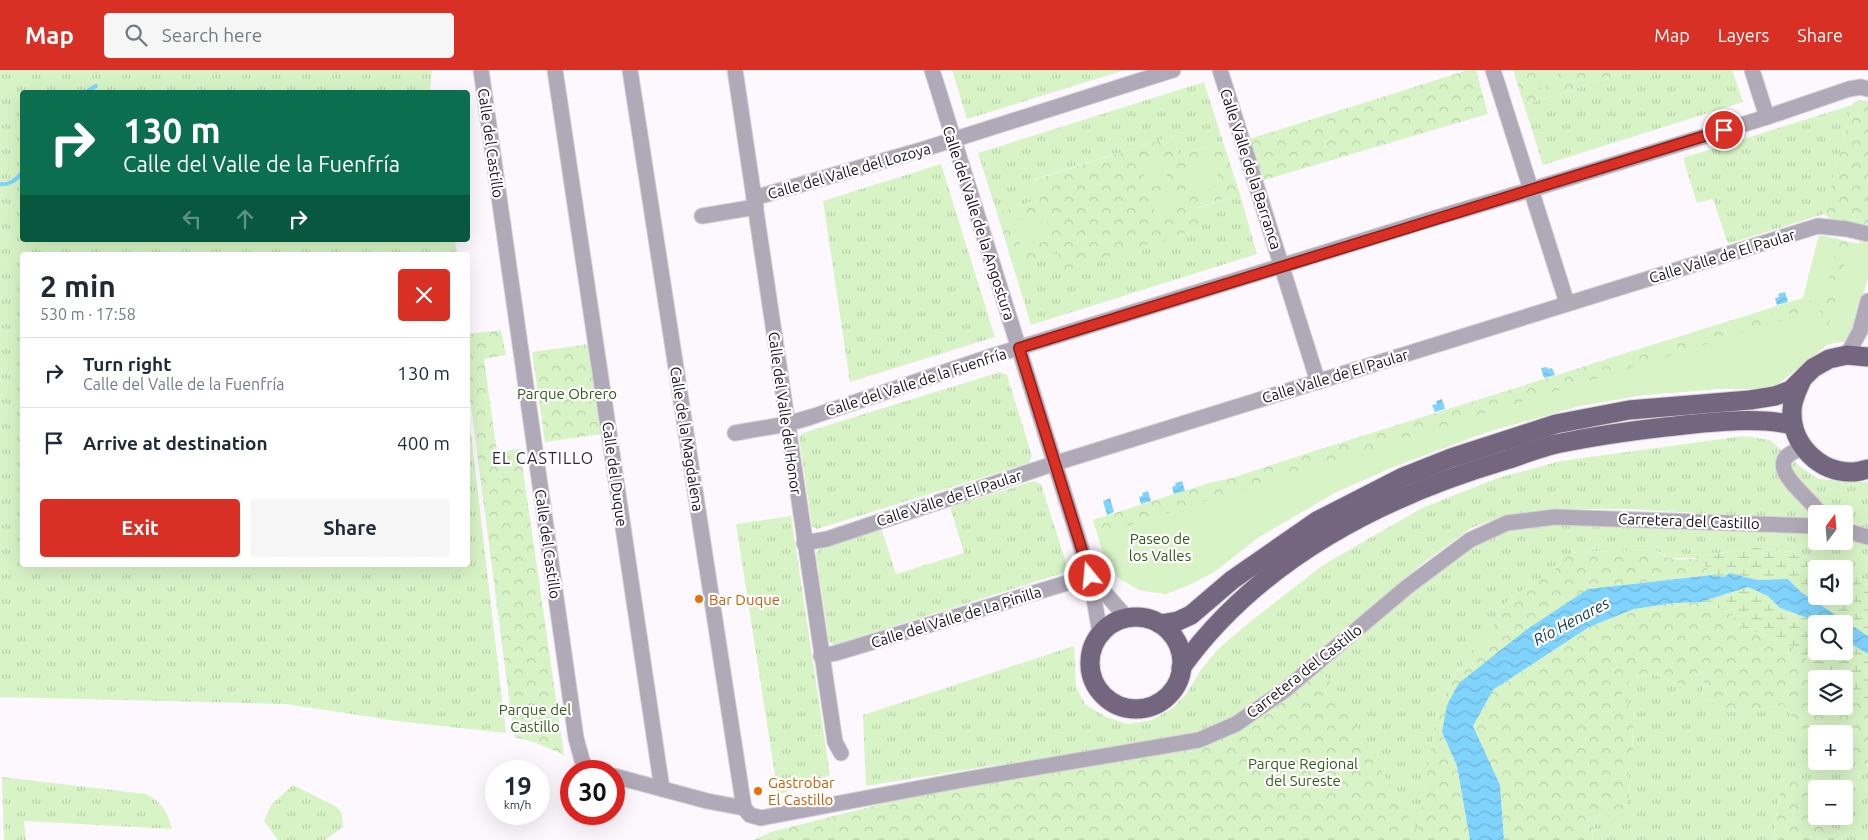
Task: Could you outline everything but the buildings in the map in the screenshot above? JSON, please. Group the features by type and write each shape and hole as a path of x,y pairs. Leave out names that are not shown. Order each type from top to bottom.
{"main road":[{"path":"1160,624 1178,621 1191,615 1238,575 1317,521 1403,477 1451,458 1556,424 1629,410 1750,400 1775,396 1791,390 1813,368 1829,359 1847,355 1868,357"},
{"path":"1801,382 1793,403 1793,425 1802,447 1816,461 1833,469 1853,472 1868,469"},
{"path":"1182,668 1181,655 1177,643 1170,632 1150,619 1138,616 1126,617 1108,626 1100,633 1093,645 1089,659 1090,673 1096,686 1105,697 1117,705 1145,708 1158,703 1170,694 1178,682 1182,668 1194,650 1232,609 1287,562 1361,517 1434,484 1558,444 1616,432 1685,425 1760,421 1793,425"}],"street":[{"name":"Calle del Castillo","path":"481,70 576,738 583,760"},
{"name":"Calle del Duque","path":"555,70 662,789"},
{"name":"Calle de la Magdalena","path":"630,70 744,808"},
{"name":"Calle del Valle del Honor","path":"735,70 835,742 842,753"},
{"name":"Calle del Valle de la Angostura","path":"932,70 1090,576 1100,633"},
{"name":"Calle del Valle del Lozoya","path":"702,216 755,203 1173,70"},
{"name":"Calle Valle de la Barranca","path":"1220,70 1318,382"},
{"path":"1494,70 1530,190 1567,303"},
{"path":"1752,70 1767,117"},
{"name":"Calle del Valle de la Fuenfría","path":"735,432 787,424 811,417 1019,348 1767,117 1849,89 1861,87 1868,89"},
{"name":"Calle Valle de El Paular","path":"804,543 827,539 1056,463 1818,226 1848,229 1868,234"},
{"path":"1847,355 1857,336 1868,301"},
{"path":"1802,447 1787,456 1783,464 1793,484 1813,505"},
{"name":"Carretera del Castillo","path":"744,808 750,815 761,818 957,781 1199,740 1236,724 1285,690 1407,587 1470,540 1507,523 1555,517 1808,526"},
{"path":"1853,533 1868,537"},
{"name":"Calle del Valle de la Angostura","path":"1090,576 1126,617"},
{"name":"Calle del Valle de La Pinilla","path":"822,656 1090,576"},
{"path":"625,779 726,806 744,808"}],"green space":[{"path":"0,70 432,70 430,90 20,90 20,242 455,242 457,252 20,252 20,567 470,567 470,426 506,733 397,721 286,704 0,697"},
{"path":"952,70 1125,70 967,119"},
{"path":"1468,70 1476,70 1488,114 1264,180 1249,139"},
{"path":"1513,70 1635,70 1524,105"},
{"path":"1534,70 1557,70 1560,81 1539,88"},
{"path":"1635,70 1732,70 1743,102 1543,165 1524,105"},
{"path":"1204,82 1223,142 1179,155 1173,136 1035,179 1040,199 997,213 978,153"},
{"path":"1860,100 1868,101 1868,228 1831,220 1824,214 1852,105"},
{"path":"1852,105 1824,214 1728,244 1713,199 1697,203 1683,158"},
{"path":"1173,136 1179,155 1223,142 1240,194 1196,208 1202,228 1063,271 1057,251 1013,266 997,213 1040,199 1034,180"},
{"path":"1213,159 1221,186 1191,195 1183,168"},
{"path":"1159,161 1164,165 1169,182 1148,188 1141,167"},
{"path":"941,164 995,337 850,382 823,201"},
{"path":"1173,192 1177,208 1176,214 1158,220 1151,199"},
{"path":"1240,194 1257,254 1031,325 1013,266 1057,251 1063,270 1202,228 1195,209"},
{"path":"1044,212 1053,239 1022,249 1013,221"},
{"name":"Paseo de los Valles","path":"1819,235 1859,244 1860,240 1868,244 1868,277 1847,341 1828,344 1801,366 1763,389 1717,389 1643,395 1579,406 1484,433 1393,467 1336,492 1259,537 1214,572 1166,594 1139,590 1117,577 1103,553 1093,520 1803,298"},
{"path":"1819,235 1839,239 1824,297 1594,370 1591,364 1803,298"},
{"name":"Paseo de los Valles","path":"1860,240 1868,244 1868,277 1857,320 1847,341 1828,344 1777,385 1763,389 1717,389 1643,395 1579,406 1484,433 1393,467 1336,492 1259,537 1214,572 1166,594 1139,590 1117,577 1103,553 1098,535 1821,308 1818,323 1819,326 1826,327 1829,325 1850,242 1859,244"},
{"name":"Parque del Castillo","path":"501,330 506,355 484,359 497,452 520,449 564,755 534,742 514,737 470,398 470,334"},
{"name":"Parque Obrero","path":"589,344 602,434 545,442 532,352"},
{"path":"1000,372 1007,375 1032,456 1029,463 817,529 812,526 799,437 803,433"},
{"path":"1744,436 1770,440 1802,468 1819,479 1868,482 1868,529 1853,523 1853,505 1808,505 1808,520 1629,509 1552,509 1506,515 1471,528 1422,564 1265,696 1235,716 1198,732 1062,757 990,766 866,786 863,715 1074,646 1076,687 1085,704 1106,717 1128,724 1152,720 1173,708 1187,693 1200,671 1218,649 1323,565 1422,508 1498,478 1561,461"},
{"path":"1034,481 1041,484 1067,566 1063,573 834,645 829,642 816,554 820,547 881,528 896,574 964,553 950,507"},
{"path":"791,516 830,775 778,795 736,524"},
{"path":"1556,524 1808,533 1808,550 1853,550 1853,539 1868,543 1868,589 1858,574 1853,572 1853,560 1814,560 1789,552 1761,547 1694,558 1670,558 1655,550 1576,552 1562,560 1554,571 1518,593 1500,608 1491,633 1459,669 1437,710 1418,835 1268,722 1234,732 1257,720 1353,638 1474,544 1513,528"},
{"path":"1761,547 1789,552 1813,560 1808,560 1808,597 1788,579 1757,580 1743,576 1724,577 1712,575 1707,567 1694,558"},
{"name":"Parque Regional del Sureste","path":"1655,550 1670,558 1692,559 1702,562 1712,575 1588,589 1442,732 1457,766 1470,840 754,840 771,832 940,789 1234,732 1257,720 1319,669 1331,682 1418,834 1437,710 1459,669 1491,633 1500,608 1518,593 1554,571 1562,560 1576,552"},
{"path":"1853,573 1858,574 1868,589 1868,636 1853,626 1853,615 1836,615 1821,605 1853,605"},
{"path":"1748,587 1768,596 1780,608 1808,618 1808,660 1853,660 1853,645 1868,654 1868,709 1853,698 1853,670 1819,670 1793,647 1762,633 1749,632 1737,624 1729,612 1701,602"},
{"path":"1701,602 1729,612 1737,624 1749,632 1762,633 1793,647 1819,670 1808,670 1808,715 1853,715 1853,698 1868,709 1868,767 1853,752 1853,725 1808,725 1808,730 1795,722 1783,704 1740,714 1702,698 1704,679 1699,671 1686,686 1649,673 1631,679 1621,695 1635,714 1632,734 1633,749 1628,760 1630,797 1617,819 1599,813 1592,831 1593,840 1504,840 1500,785 1473,726 1493,690 1589,627 1634,609 1674,603"},
{"path":"1699,671 1704,679 1702,698 1740,714 1783,704 1795,722 1808,725 1808,770 1853,770 1853,752 1868,767 1868,840 1843,840 1837,829 1816,825 1853,825 1853,780 1808,780 1808,810 1782,777 1774,830 1776,840 1593,840 1592,832 1599,813 1630,797 1628,760 1633,749 1632,734 1635,714 1621,695 1631,679 1649,673 1686,686"},
{"path":"2,777 146,794 157,801 163,808 172,829 24,821 26,840 4,840"},
{"path":"1782,777 1808,787 1808,825 1837,829 1843,840 1776,840 1774,830"},
{"path":"293,785 337,807 342,813 343,827 325,840 278,840 264,821 271,805"}],"water":[{"path":"1785,292 1788,302 1777,305 1775,298 1779,297 1778,294"},
{"path":"1547,367 1548,369 1552,368 1555,375 1544,378 1541,368"},
{"path":"1442,399 1445,409 1435,412 1432,405 1437,404 1436,401"},
{"path":"1182,481 1185,491 1174,494 1172,487 1176,485 1175,483"},
{"path":"1148,491 1151,501 1141,504 1139,497 1143,496 1142,493"},
{"path":"1110,498 1114,512 1107,515 1103,501"},
{"name":"Río Henares","path":"1730,573 1757,580 1788,579 1808,597 1808,605 1821,605 1836,615 1808,615 1808,618 1780,608 1768,596 1748,587 1701,602 1674,603 1634,609 1589,627 1493,690 1473,726 1500,785 1504,840 1470,840 1457,766 1442,732 1447,705 1459,683 1526,630 1588,589 1712,575 1724,577"},
{"path":"1853,626 1868,636 1868,654 1853,645"}],"waterway":[{"path":"89,90 96,86"},
{"path":"0,184 6,184 20,174"}],"place":[{"name":"Bar Duque","path":"699,599"},
{"name":"Gastrobar El Castillo","path":"758,791"}],"district":[{"name":"EL CASTILLO","path":"543,458"}],"route":[{"path":"1090,576 1019,348 1724,130"}]}
